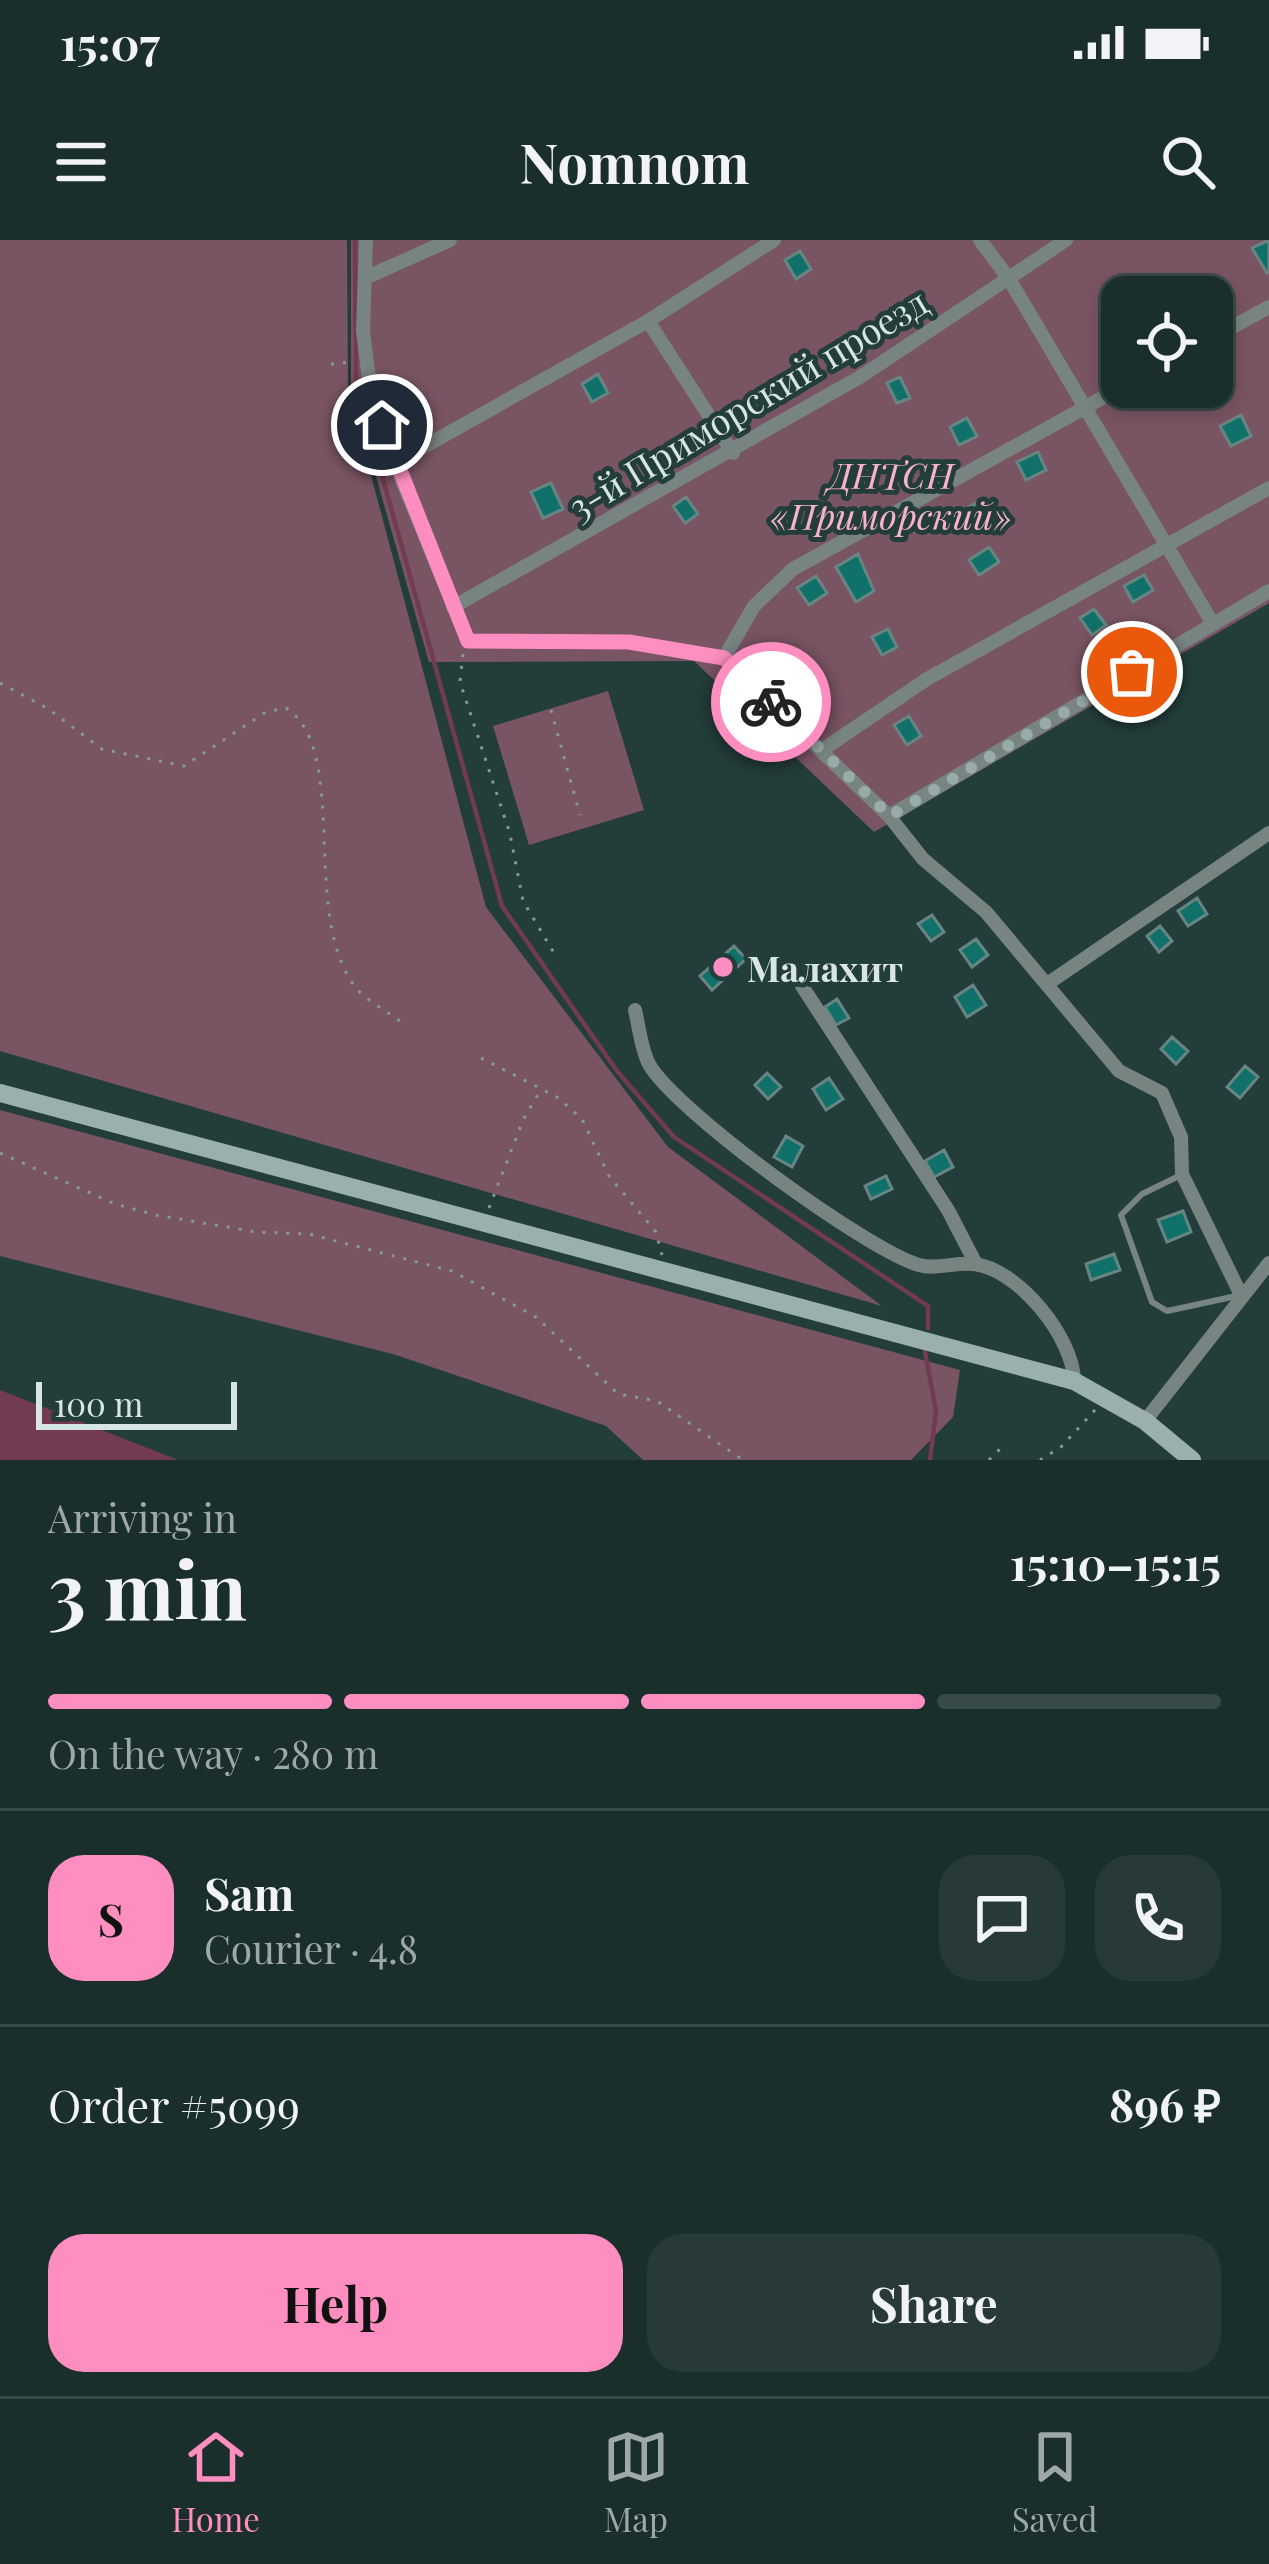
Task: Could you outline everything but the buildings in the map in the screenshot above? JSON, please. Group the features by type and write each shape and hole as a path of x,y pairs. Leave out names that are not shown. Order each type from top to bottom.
{"main road":[{"path":"0,1093 665,1268 1074,1382 1145,1421 1192,1460"}],"street":[{"path":"366,240 364,361 395,463 468,641 629,642 724,658 890,816 923,859 986,912 1050,982 1119,1071 1162,1093 1181,1137 1182,1174 1241,1295"},
{"path":"365,278 449,240"},
{"path":"395,463 648,320 774,240"},
{"path":"980,240 1009,279 1213,624"},
{"name":"3-й Приморский проезд","path":"452,607 733,453 1066,240"},
{"path":"1233,327 1269,307"},
{"path":"648,320 733,453"},
{"path":"724,658 754,606 793,569 1101,399"},
{"path":"822,750 927,679 1269,488"},
{"path":"890,816 1269,591"},
{"path":"1050,982 1269,833"},
{"path":"802,986 948,1210 976,1264 1022,1291 1048,1317 1073,1355 1074,1382"},
{"path":"635,1010 649,1064 768,1174 921,1266 976,1264"},
{"path":"1145,1421 1269,1263"}],"lane":[{"path":"1182,1174 1142,1195 1121,1215 1152,1302 1167,1311 1241,1295"}],"path":[{"path":"331,364 364,361"},
{"path":"468,641 460,682 510,834 524,901 557,958"},
{"path":"0,683 47,708 102,749 184,766 266,712 286,708 301,718 314,754 325,825 322,867 336,954 358,990 401,1022"},
{"path":"550,710 580,815"},
{"path":"481,1058 542,1089 582,1119 609,1176 656,1232 665,1268"},
{"path":"485,1221 498,1177 542,1089"},
{"path":"0,1154 115,1204 156,1215 309,1234 452,1270 536,1317 618,1394 657,1401 743,1460"},
{"path":"1040,1460 1061,1447 1096,1408 1112,1417"},
{"path":"989,1460 1003,1446"}],"green space":[{"path":"0,240 347,240 348,389 486,907 668,1147 882,1306 0,1051"},
{"name":"ДНТСН «Приморский»","path":"351,240 1269,240 1269,603 874,832 694,661 429,662 351,389"},
{"path":"608,691 644,810 529,845 493,726"},
{"path":"0,1110 960,1370 953,1417 911,1460 643,1460 606,1426 393,1354 0,1256"}],"shaded area":[{"path":"0,1390 158,1452 178,1460 0,1460"}],"waterway":[{"path":"355,240 356,382 502,906 617,1071 674,1137 928,1306 928,1328"},
{"path":"925,1352 936,1411 930,1460"}],"way so far":[{"path":"771,702 890,816 1132,672"}],"place":[{"name":"Малахит","path":"723,967"}],"route":[{"path":"382,425 468,641 629,642 724,658 771,702"}]}
